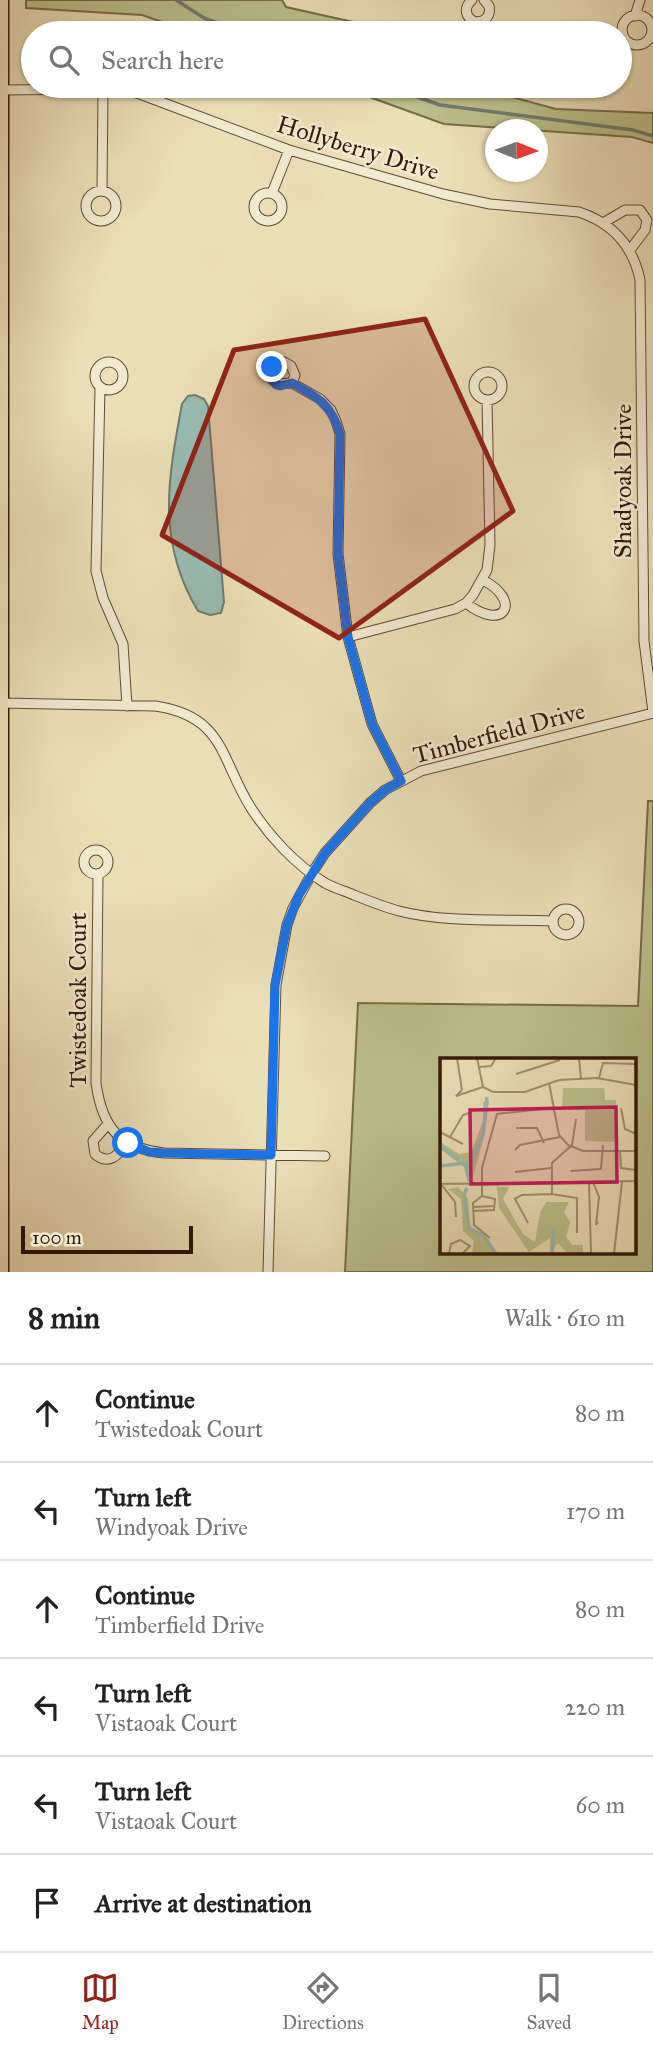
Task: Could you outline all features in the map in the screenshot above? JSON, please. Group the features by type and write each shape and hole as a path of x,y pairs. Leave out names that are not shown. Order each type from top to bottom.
{"main road":[{"path":"1,0 1,1272"}],"street":[{"path":"472,0 466,11 469,18 474,21"},
{"path":"480,21 489,14 489,6 484,0"},
{"path":"635,16 640,0"},
{"name":"Hollyberry Drive","path":"1,90 21,90"},
{"path":"102,191 103,98"},
{"name":"Hollyberry Drive","path":"153,98 289,150 443,194 490,204 579,212 603,223 620,237"},
{"path":"272,193 289,150"},
{"path":"603,223 625,210 640,210 647,220 647,226 630,250"},
{"name":"Shadyoak Drive","path":"620,237 630,250 640,280 643,641 653,712"},
{"path":"292,383 320,399 331,410 340,434 338,554 348,637 372,724 401,781"},
{"path":"100,387 96,571 103,598 123,644 127,706"},
{"path":"348,637 466,604 484,580 490,545 487,400"},
{"path":"466,604 491,617 502,612 504,597 497,587 484,580"},
{"path":"0,703 176,709 202,724 227,757 250,807 274,839 327,884 400,911 444,917 553,922"},
{"name":"Timberfield Drive","path":"268,1272 275,985 287,925 312,873 357,816 385,790 421,771 653,712"},
{"name":"Twistedoak Court","path":"97,874 96,1083 102,1114 113,1132 128,1143 149,1152 325,1156"},
{"path":"108,1124 93,1142 95,1154 109,1160 118,1155 128,1143"}],"highlighted area":[{"path":"425,319 513,511 339,638 162,535 234,350"}],"green space":[{"path":"26,0 282,0 286,7 349,21 159,21 142,15 26,8"},
{"path":"372,98 515,98 556,109 653,113 653,143 632,137 548,131 548,119 485,119 485,127 444,124"},
{"path":"648,801 653,801 653,1272 345,1272 358,1003 638,1006"}],"water":[{"path":"195,395 204,399 208,406 224,602 221,613 210,615 198,611 185,585 176,560 169,509 173,458 182,404 188,396"}],"waterway":[{"path":"176,0 212,21"},
{"path":"420,98 440,105 633,130 653,136"}],"route":[{"path":"128,1143 149,1152 271,1155 275,985 287,925 299,895 325,853 370,803 401,781 372,724 348,637 338,554 340,434 336,421 331,410 320,399 292,383 280,386 274,382 272,367"}]}
